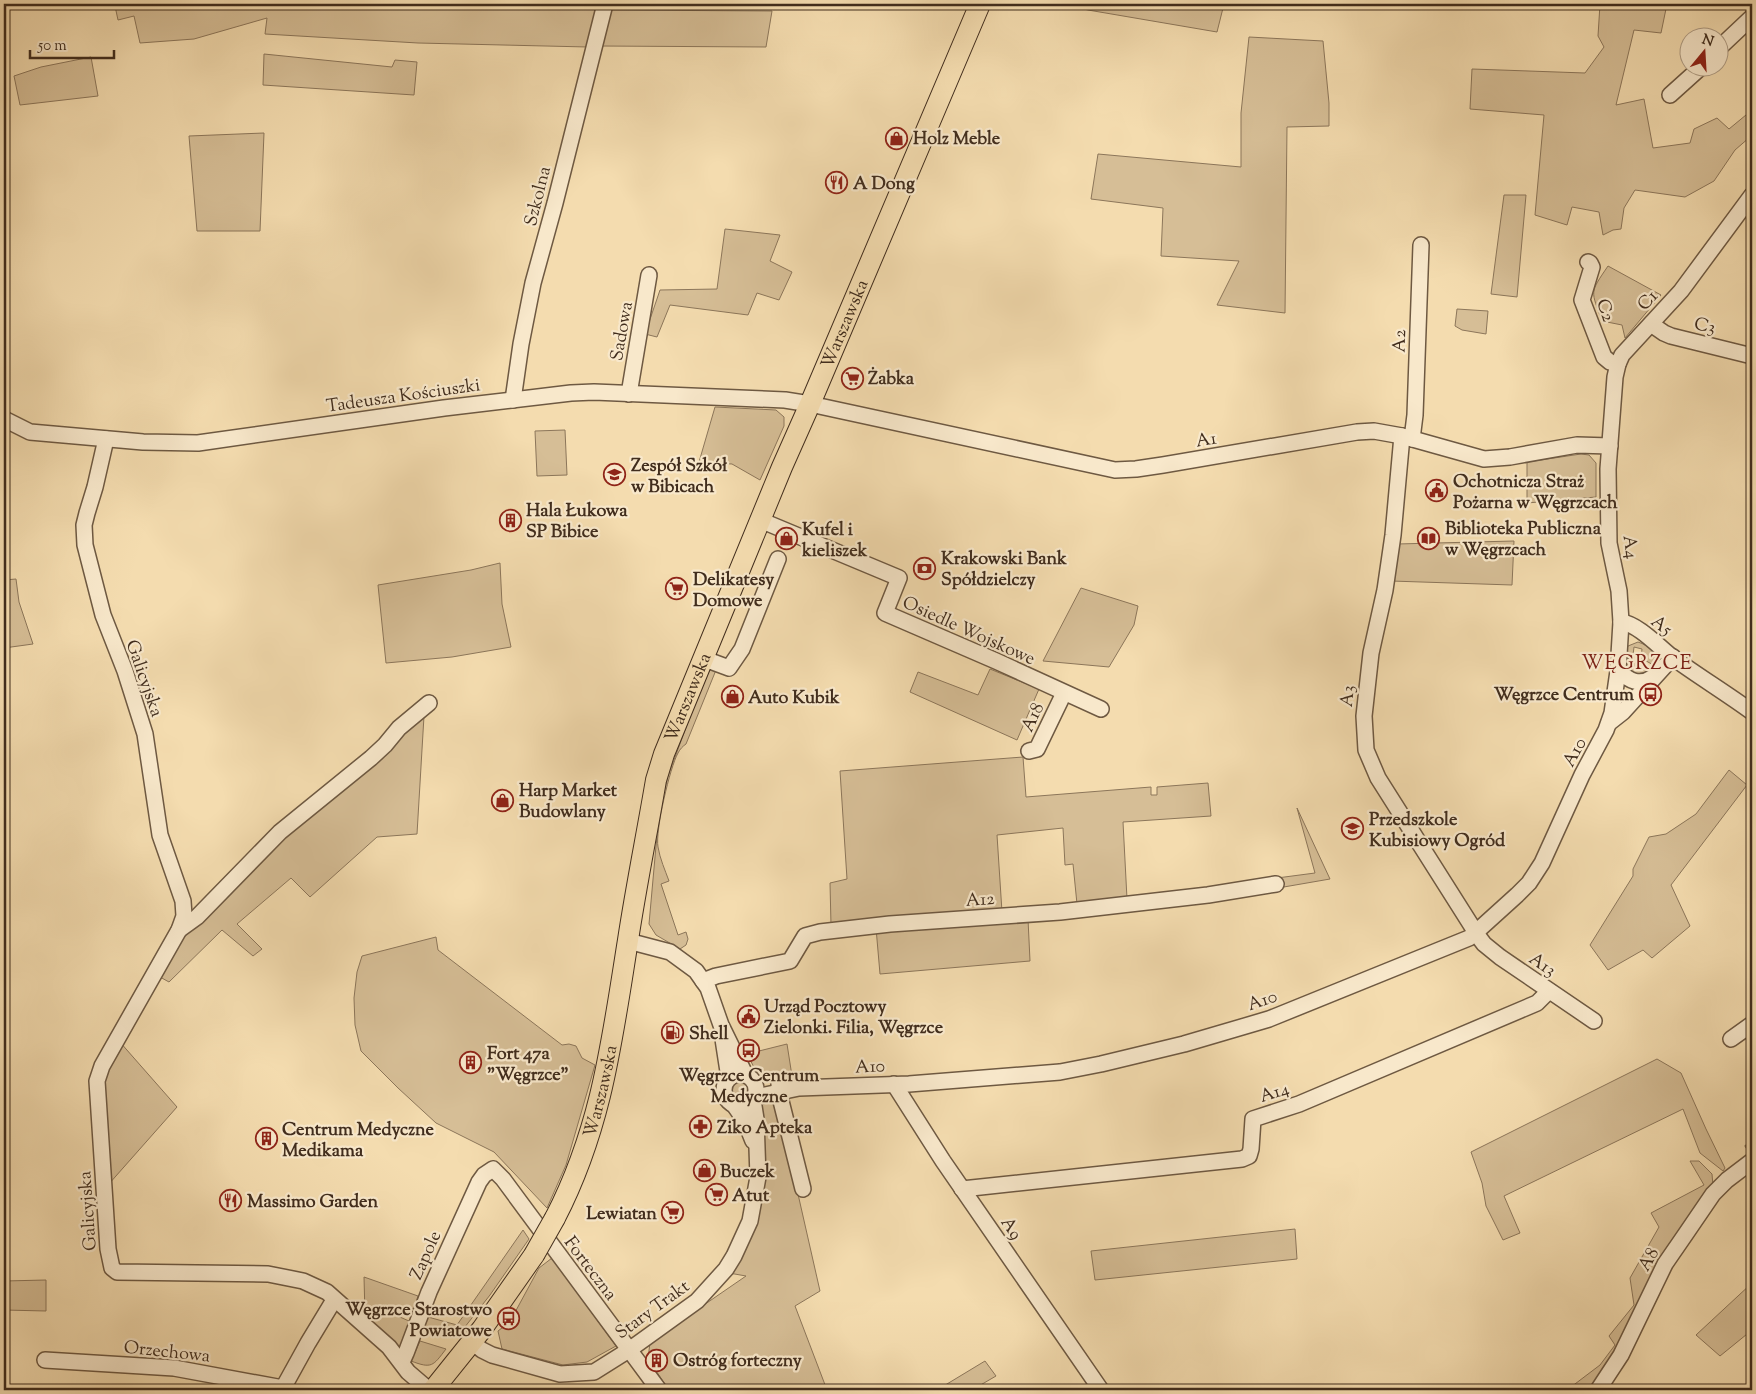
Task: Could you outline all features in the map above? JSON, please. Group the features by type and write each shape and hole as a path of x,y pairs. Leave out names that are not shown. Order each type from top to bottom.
{"main road":[{"name":"Warszawska","path":"431,1390 472,1342 534,1255 555,1218 579,1164 600,1101 617,1014 656,780 664,754 760,520 980,4"}],"street":[{"name":"Szkolna","path":"513,400 521,344 533,283 605,4"},
{"path":"1728,40 1752,17"},
{"path":"1670,95 1689,78"},
{"name":"C1","path":"1610,446 1615,377 1618,364 1625,351 1686,283 1752,195"},
{"name":"A2","path":"1407,438 1415,415 1421,245"},
{"name":"C2","path":"1588,262 1592,266 1582,300 1604,357 1610,362 1618,364"},
{"name":"Sadowa","path":"629,394 649,275"},
{"name":"C3","path":"1651,324 1672,336 1752,356"},
{"name":"Tadeusza Kościuszki","path":"4,419 30,432 176,444 208,443 304,428 588,392 785,400 810,404"},
{"name":"A1","path":"810,404 1115,470 1154,467 1357,432 1374,431 1484,459 1510,457 1577,445 1610,446"},
{"name":"Galicyjska","path":"106,438 85,519 86,545 103,615 125,671 145,734 160,835 183,901 184,916 179,930 102,1066 98,1081 108,1249 112,1268 117,1272 268,1274 303,1281 327,1292 389,1348 402,1362 408,1372 431,1390"},
{"name":"A3","path":"1407,438 1385,590 1371,653 1364,706 1366,750 1378,778 1476,933"},
{"name":"A4","path":"1610,446 1608,469 1609,543 1619,591 1621,622"},
{"name":"Osiedle Wojskowe","path":"760,520 899,578 885,613 996,661 1101,710"},
{"path":"702,658 729,668 742,649 778,558"},
{"name":"A10","path":"749,1077 779,1088 799,1088 894,1084 1060,1072 1184,1044 1269,1019 1469,938 1529,883 1542,863 1582,775 1609,723 1615,700 1621,622"},
{"name":"A5","path":"1621,622 1635,628 1752,712"},
{"name":"A10","path":"1609,723 1623,712 1673,657"},
{"path":"1618,671 1634,682 1644,682 1654,677"},
{"name":"A18","path":"1029,751 1037,749 1064,693"},
{"name":"Galicyjska","path":"179,930 197,917 280,832 371,758 385,745 403,723 429,703"},
{"name":"A12","path":"703,981 716,976 790,961 805,936 820,932 890,924 1060,912 1208,895 1276,884"},
{"name":"A13","path":"1476,933 1490,948 1594,1021"},
{"path":"628,941 670,952 690,966 703,981 711,996 721,1025 756,1088 754,1098 744,1105 734,1105 727,1098 724,1090 725,1084 729,1078 737,1074 749,1077"},
{"name":"A14","path":"962,1189 1242,1159 1249,1156 1251,1149 1253,1119 1299,1104 1537,1003 1549,991"},
{"path":"1731,1039 1752,1024"},
{"path":"721,1025 729,1078"},
{"name":"A9","path":"894,1084 962,1189 1101,1390"},
{"path":"779,1088 803,1189"},
{"name":"A10","path":"754,1098 779,1088"},
{"name":"Stary Trakt","path":"472,1342 492,1355 560,1374 594,1372 629,1350 697,1301 717,1280 734,1256 745,1233 753,1209 758,1176 754,1098"},
{"name":"Stary Trakt","path":"734,1105 756,1146"},
{"name":"A8","path":"1598,1390 1621,1355 1665,1264 1713,1194 1727,1180 1752,1161"},
{"name":"Forteczna","path":"493,1169 503,1179 658,1390"},
{"name":"Zapole","path":"402,1362 429,1292 479,1182 484,1174 493,1169"},
{"path":"282,1389 334,1300"},
{"name":"Orzechowa","path":"45,1360 174,1368 282,1389"}],"shaded area":[{"path":"122,4 600,4 588,47 418,43 265,34 267,18 194,39 140,43 134,16 118,20 115,6"},
{"path":"1064,4 1224,4 1217,32 1088,10"},
{"path":"1600,4 1667,4 1661,33 1634,30 1616,105 1644,99 1653,148 1690,143 1694,129 1717,118 1729,129 1752,110 1752,139 1750,137 1735,150 1714,181 1685,197 1635,190 1624,208 1621,229 1613,230 1603,235 1599,212 1572,207 1567,225 1535,215 1544,115 1470,109 1472,69 1585,73 1604,47 1598,36"},
{"path":"607,10 772,11 766,47 599,46"},
{"path":"1249,37 1323,41 1329,103 1329,126 1287,127 1285,313 1217,305 1239,261 1161,256 1163,208 1091,199 1098,154 1241,167 1241,113"},
{"path":"264,54 392,67 395,60 417,62 414,95 263,85"},
{"path":"91,57 98,96 20,105 14,76 41,67"},
{"path":"264,133 260,231 197,231 189,136"},
{"path":"1504,195 1526,195 1517,297 1491,294"},
{"path":"725,229 780,235 770,261 792,272 779,300 757,293 748,315 670,305 657,337 645,334 660,290 717,289"},
{"path":"1608,266 1661,295 1625,338 1622,325 1602,321 1594,297 1595,288"},
{"path":"1457,309 1488,311 1486,334 1462,330 1455,326"},
{"path":"715,407 776,410 784,417 784,426 760,480 732,464 699,462"},
{"path":"565,430 567,475 537,476 535,431"},
{"path":"1581,454 1589,455 1596,463 1596,497 1527,503 1527,462"},
{"path":"1514,541 1512,585 1391,581 1397,544"},
{"path":"500,563 502,604 511,647 452,657 386,663 378,585 471,570"},
{"path":"16,579 19,602 33,644 4,648 4,580"},
{"path":"1081,588 1138,606 1134,625 1109,667 1043,661"},
{"path":"1638,642 1652,651 1655,657 1655,666 1641,658 1642,649 1634,647 1633,655 1626,651 1628,646"},
{"path":"1624,656 1651,670 1637,677 1627,669"},
{"path":"711,668 716,670 686,744 678,753 671,771 659,828 658,847 669,881 661,884 678,935 686,932 688,939 686,945 680,949 656,935 649,924 656,846 660,811 668,776 707,671"},
{"path":"990,669 1039,689 1017,740 910,692 918,672 978,695"},
{"path":"424,716 417,834 377,837 310,897 291,878 237,924 262,949 253,956 222,930 169,982 160,977 185,932 265,854"},
{"path":"1023,757 1026,797 1151,787 1151,795 1157,795 1157,787 1208,783 1211,816 1123,822 1127,899 1077,904 1073,864 1065,865 1063,828 997,835 1002,912 831,925 830,883 847,879 840,771"},
{"path":"1729,770 1747,785 1671,885 1690,926 1652,958 1643,950 1608,970 1590,945 1633,876 1633,869 1649,837 1666,834 1696,814"},
{"path":"1297,808 1330,879 1278,888 1277,878 1315,873"},
{"path":"1028,919 1030,961 880,974 876,928"},
{"path":"436,937 438,950 562,1045 576,1046 582,1058 595,1065 566,1165 547,1208 494,1152 436,1123 361,1051 355,1025 354,998 357,972 362,956"},
{"path":"119,1041 177,1107 108,1185 101,1081"},
{"path":"787,1044 792,1076 769,1076 756,1071 747,1054"},
{"path":"1657,1059 1681,1073 1725,1168 1723,1171 1700,1153 1683,1109 1504,1196 1520,1233 1503,1240 1486,1206 1482,1183 1471,1152"},
{"path":"740,1082 746,1084 748,1090 746,1096 740,1098 734,1096 732,1090 734,1084"},
{"path":"772,1101 778,1106 820,1291 795,1306 827,1390 669,1390 648,1359 650,1342 746,1276 729,1273 743,1249 761,1104"},
{"path":"1690,1161 1699,1161 1712,1174 1713,1186 1626,1336 1591,1390 1567,1390 1600,1365 1615,1345 1609,1336 1634,1305 1630,1278 1659,1227 1651,1213 1704,1185"},
{"path":"1295,1229 1297,1259 1095,1280 1091,1251"},
{"path":"523,1230 529,1239 490,1295 457,1337 424,1326 428,1317 457,1325"},
{"path":"552,1258 616,1346 587,1362 563,1365 502,1349 498,1331 513,1316 539,1268"},
{"path":"364,1277 418,1296 414,1309 396,1306 393,1314 409,1321 400,1349 365,1315"},
{"path":"46,1280 46,1311 4,1310 4,1281"},
{"path":"1752,1283 1752,1330 1720,1356 1696,1335"},
{"path":"420,1341 446,1349 432,1364 424,1365 411,1361"},
{"path":"985,1361 996,1376 972,1390 937,1390"}],"waterway":[{"path":"1746,1146 1752,1154"}],"place":[{"name":"Holz Meble","path":"897,138"},
{"name":"A Dong","path":"837,183"},
{"name":"Żabka","path":"852,378"},
{"name":"Zespół Szkół w Bibicach","path":"615,475"},
{"name":"Ochotnicza Straż Pożarna w Węgrzcach","path":"1437,491"},
{"name":"Hala Łukowa SP Bibice","path":"510,520"},
{"name":"Biblioteka Publiczna w Węgrzcach","path":"1429,538"},
{"name":"Kufel i kieliszek","path":"786,539"},
{"name":"Krakowski Bank Spółdzielczy","path":"925,568"},
{"name":"Delikatesy Domowe","path":"677,589"},
{"name":"Węgrzce Centrum","path":"1650,694"},
{"name":"Auto Kubik","path":"732,697"},
{"name":"Harp Market Budowlany","path":"503,800"},
{"name":"Przedszkole Kubisiowy Ogród","path":"1353,829"},
{"name":"Urząd Pocztowy Zielonki. Filia, Węgrzce","path":"748,1016"},
{"name":"Shell","path":"673,1033"},
{"name":"Węgrzce Centrum Medyczne","path":"749,1050"},
{"name":"Fort 47a \"Węgrzce\"","path":"471,1063"},
{"name":"Ziko Apteka","path":"701,1127"},
{"name":"Centrum Medyczne Medikama","path":"266,1139"},
{"name":"Buczek","path":"704,1171"},
{"name":"Atut","path":"716,1195"},
{"name":"Massimo Garden","path":"231,1201"},
{"name":"Lewiatan","path":"673,1213"},
{"name":"Węgrzce Starostwo Powiatowe","path":"508,1319"},
{"name":"Ostróg forteczny","path":"657,1360"}],"district":[{"name":"WĘGRZCE","path":"1637,662"}]}
